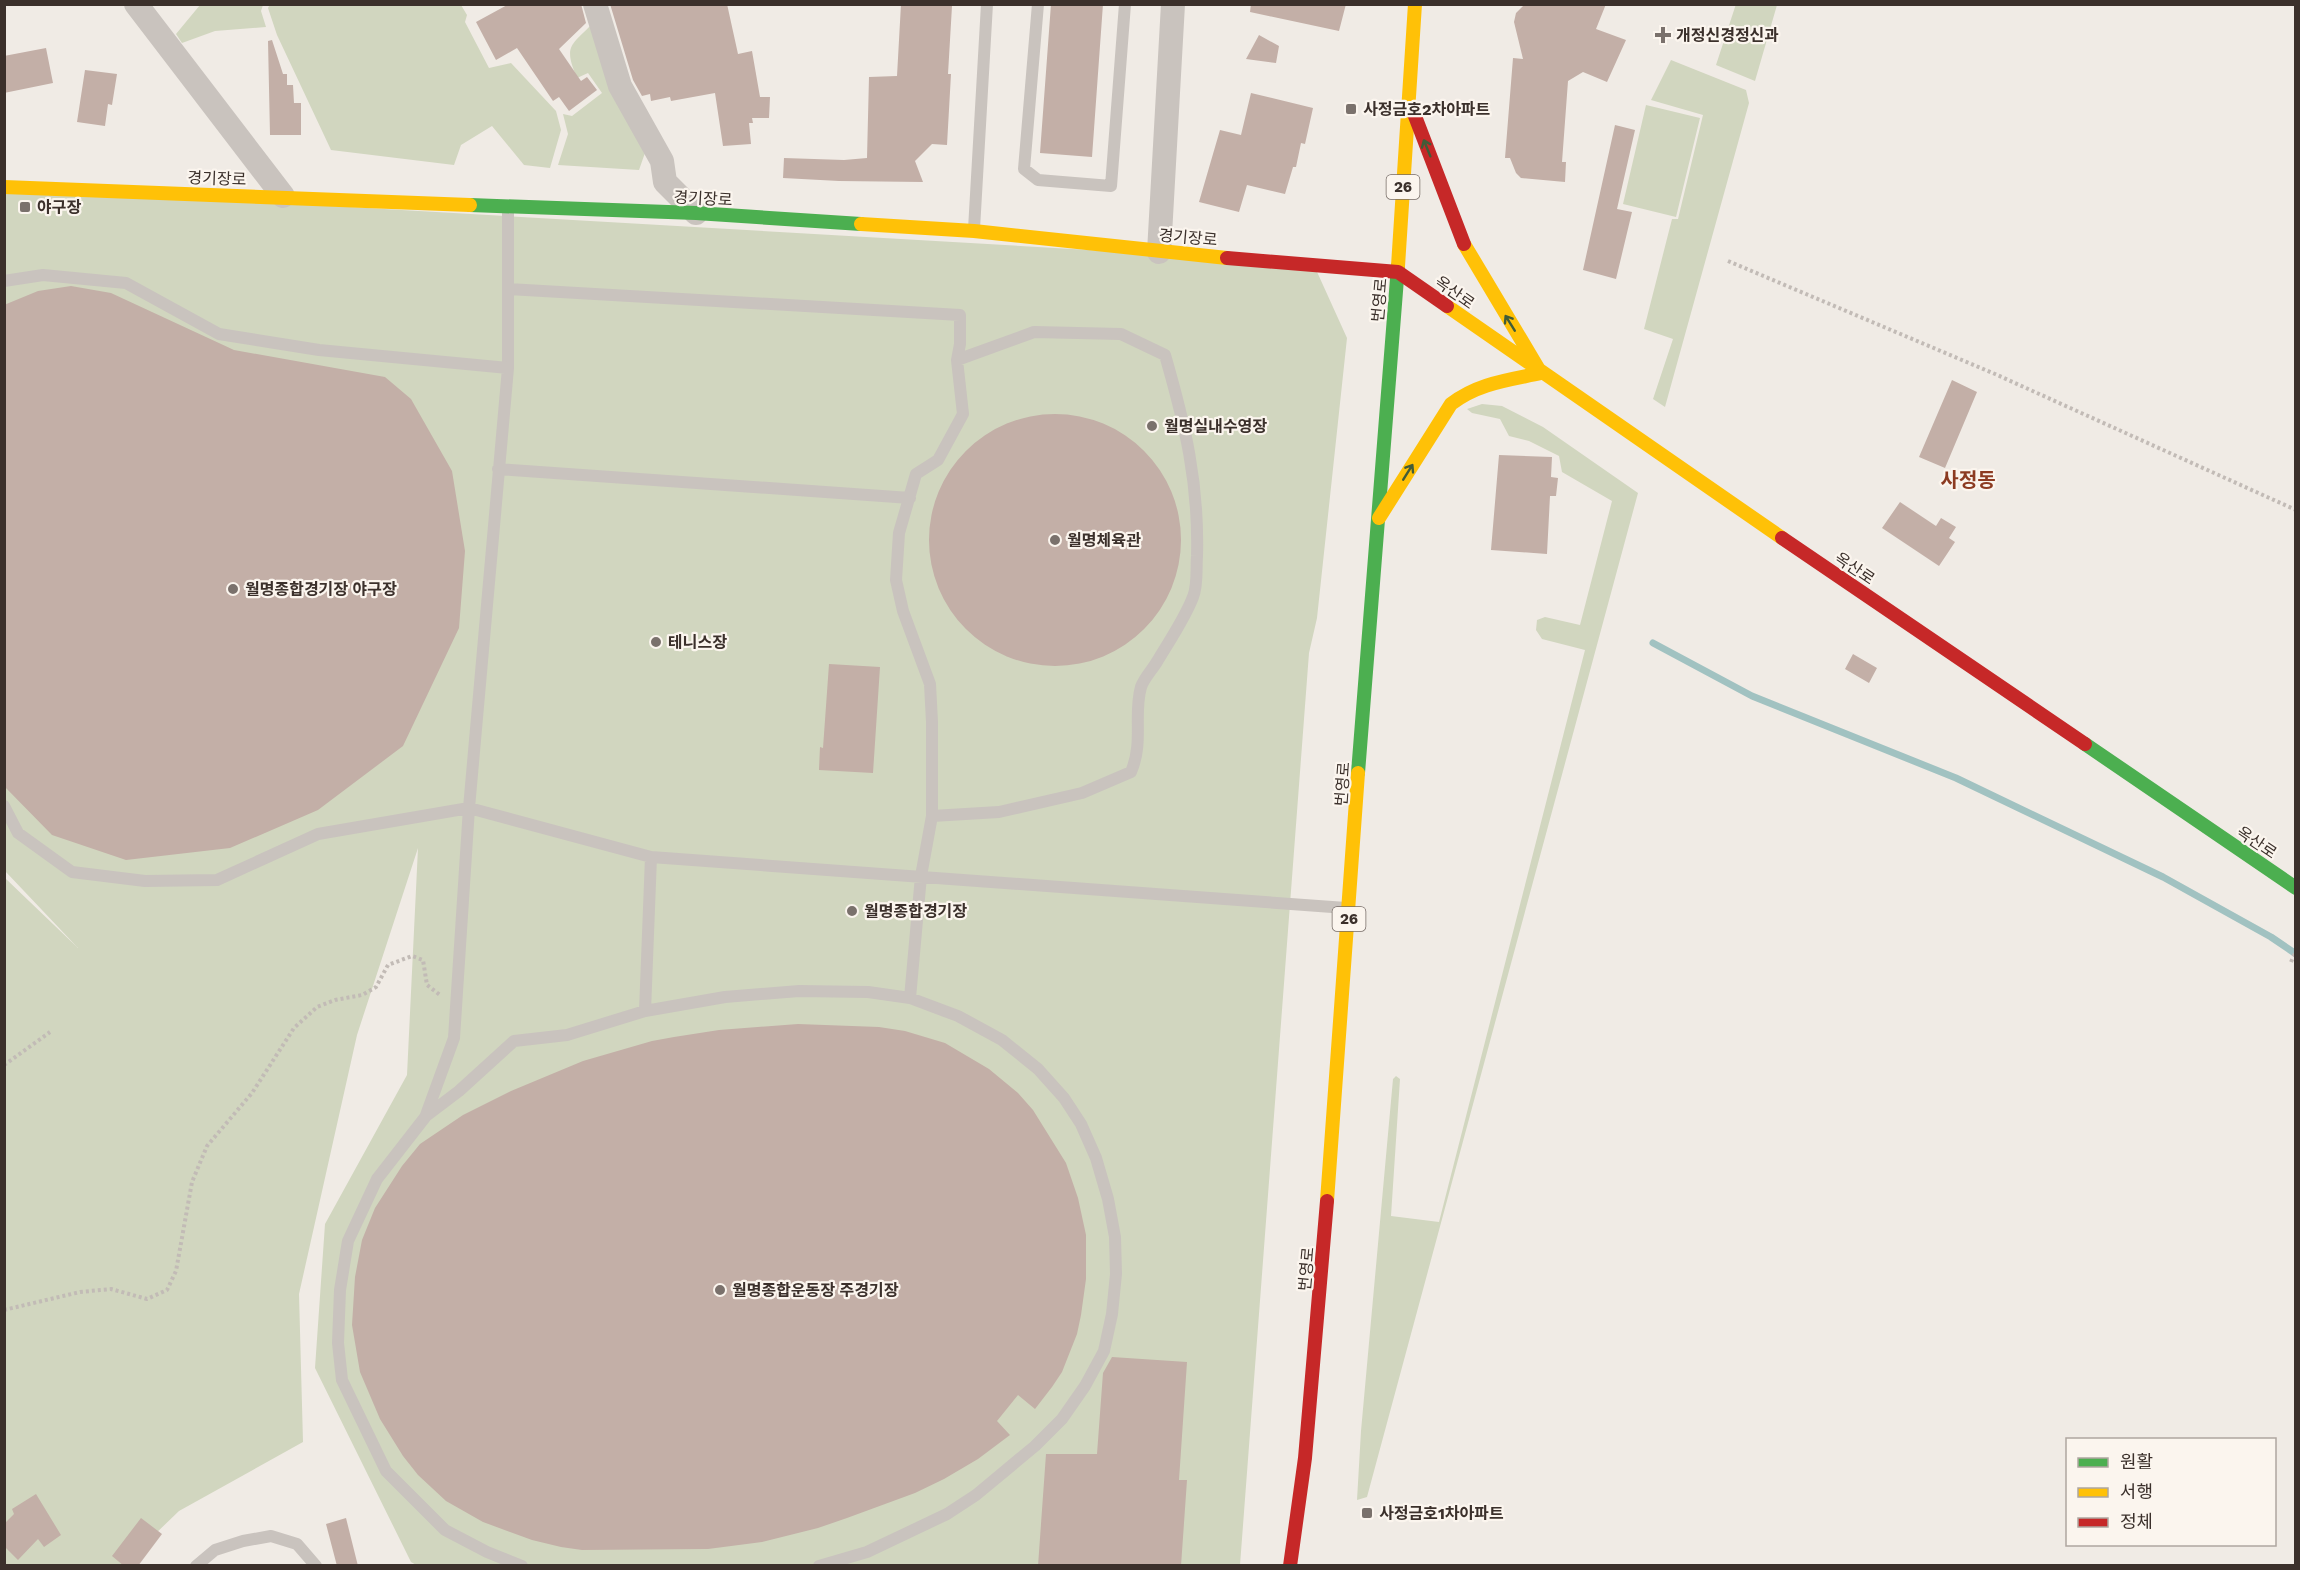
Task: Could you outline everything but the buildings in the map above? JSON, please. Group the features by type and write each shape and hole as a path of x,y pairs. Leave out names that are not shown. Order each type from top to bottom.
{"main road":[{"name":"번영로","path":"1290,1566 1305,1458 1323,1256 1377,521 1398,272 1415,4"},
{"path":"1377,521 1451,404 1463,393 1481,386 1541,373 1466,249 1409,101"},
{"name":"경기장로","path":"4,187 696,213 974,231 1159,252 1398,272"},
{"name":"옥산로","path":"1398,272 1541,373 2295,888"}],"street":[{"path":"136,4 283,196"},
{"path":"595,4 620,86 662,162 665,182 696,213"},
{"path":"1159,252 1173,4"}],"lane":[{"path":"974,231 987,4"},
{"path":"1038,4 1024,169 1038,180 1111,186 1125,4"},
{"path":"426,1116 454,1038 457,1009 469,808 508,368 508,205"},
{"path":"4,281 43,275 126,284 219,334 319,350 508,368"},
{"path":"508,289 960,315 960,344 957,360 963,414 938,460 916,474 899,533 896,580 903,611 930,684 932,722 932,816 921,876 910,998"},
{"path":"932,816 999,812 1082,793 1131,772 1136,760 1140,737 1138,712 1141,686 1158,661 1194,595 1197,562 1195,483 1185,423 1165,355 1121,334 1034,332 957,360"},
{"path":"498,469 910,498"},
{"path":"4,806 18,833 72,872 145,881 216,880 318,834 469,808 651,857 1350,909"},
{"path":"645,1011 651,857"},
{"path":"522,1566 487,1552 445,1530 386,1471 342,1380 338,1343 340,1290 348,1241 377,1179 426,1116 459,1091 514,1041 567,1035 645,1011 725,997 799,991 868,992 910,998 958,1016 1002,1040 1064,1098 1081,1124 1096,1158 1108,1199 1115,1237 1116,1274 1112,1314 1104,1351 1085,1386 1062,1419 1035,1446 976,1495 947,1514 867,1552 819,1566"},
{"path":"196,1566 215,1550 243,1541 271,1536 297,1544 316,1566"}],"path":[{"path":"1728,261 1995,374 2295,510"},
{"path":"2291,962 2295,951"},
{"path":"4,1310 80,1292 111,1289 147,1299 167,1290 176,1271 192,1182 207,1146 252,1093 294,1028 316,1006 362,995 376,987 388,965 412,956 423,960 427,985 457,1009"},
{"path":"4,1065 50,1032"}],"green space":[{"path":"270,4 461,5 467,15 465,22 489,68 511,63 556,111 561,130 550,168 524,165 492,126 461,145 454,165 331,150 277,35 268,8"},
{"path":"1736,4 1777,5 1755,81 1716,65"},
{"path":"200,5 263,5 261,11 266,27 215,31 182,43 176,34"},
{"path":"594,22 646,150 639,170 558,165 568,134 563,114 572,116 602,93 588,73 577,78 570,52 575,42"},
{"path":"1671,60 1746,90 1749,103 1665,407 1653,399 1673,339 1644,329 1672,219 1678,219 1703,115 1651,100"},
{"path":"1646,105 1700,118 1676,217 1623,204"},
{"name":"월명종합경기장","path":"5,187 1313,263 1347,338 1317,618 1309,653 1240,1565 418,1566 411,1562 315,1368 325,1224 407,1075 418,848 357,1035 299,1294 303,1442 179,1511 123,1565 5,1565 5,878 78,948 5,871"},
{"path":"1482,404 1502,406 1543,427 1638,493 1367,1497 1357,1500 1361,1431 1393,1079 1396,1076 1400,1079 1391,1216 1439,1222 1585,650 1542,639 1536,630 1537,620 1545,617 1580,625 1612,501 1562,472 1559,456 1529,441 1509,436 1500,419 1472,413 1467,409"}],"waterway":[{"path":"1653,643 1752,696 1956,778 2163,877 2271,937 2296,954"}],"traffic: fast":[{"path":"470,205 696,213 861,224"},
{"path":"1358,773 1398,266"},
{"path":"2085,744 2296,888"}],"traffic: slow":[{"path":"1398,266 1415,4"},
{"path":"4,187 470,205"},
{"path":"861,224 974,231 1227,258"},
{"path":"1379,518 1451,404 1483,387 1541,373 1464,244"},
{"path":"1447,306 1782,538"},
{"path":"1327,1201 1358,773"}],"traffic: jam":[{"path":"1413,111 1464,244"},
{"path":"1227,258 1398,272 1447,306"},
{"path":"1782,538 2085,744"},
{"path":"1290,1566 1305,1458 1327,1201"}],"place":[{"name":"개정신경정신과","path":"1663,35"},
{"name":"사정금호2차아파트","path":"1351,109"},
{"name":"야구장","path":"25,207"},
{"name":"월명실내수영장","path":"1152,426"},
{"name":"월명체육관","path":"1055,540"},
{"name":"월명종합경기장 야구장","path":"233,589"},
{"name":"테니스장","path":"656,642"},
{"name":"월명종합경기장","path":"852,911"},
{"name":"월명종합운동장 주경기장","path":"720,1290"},
{"name":"사정금호1차아파트","path":"1367,1513"}],"district":[{"name":"사정동","path":"1968,480"}]}
